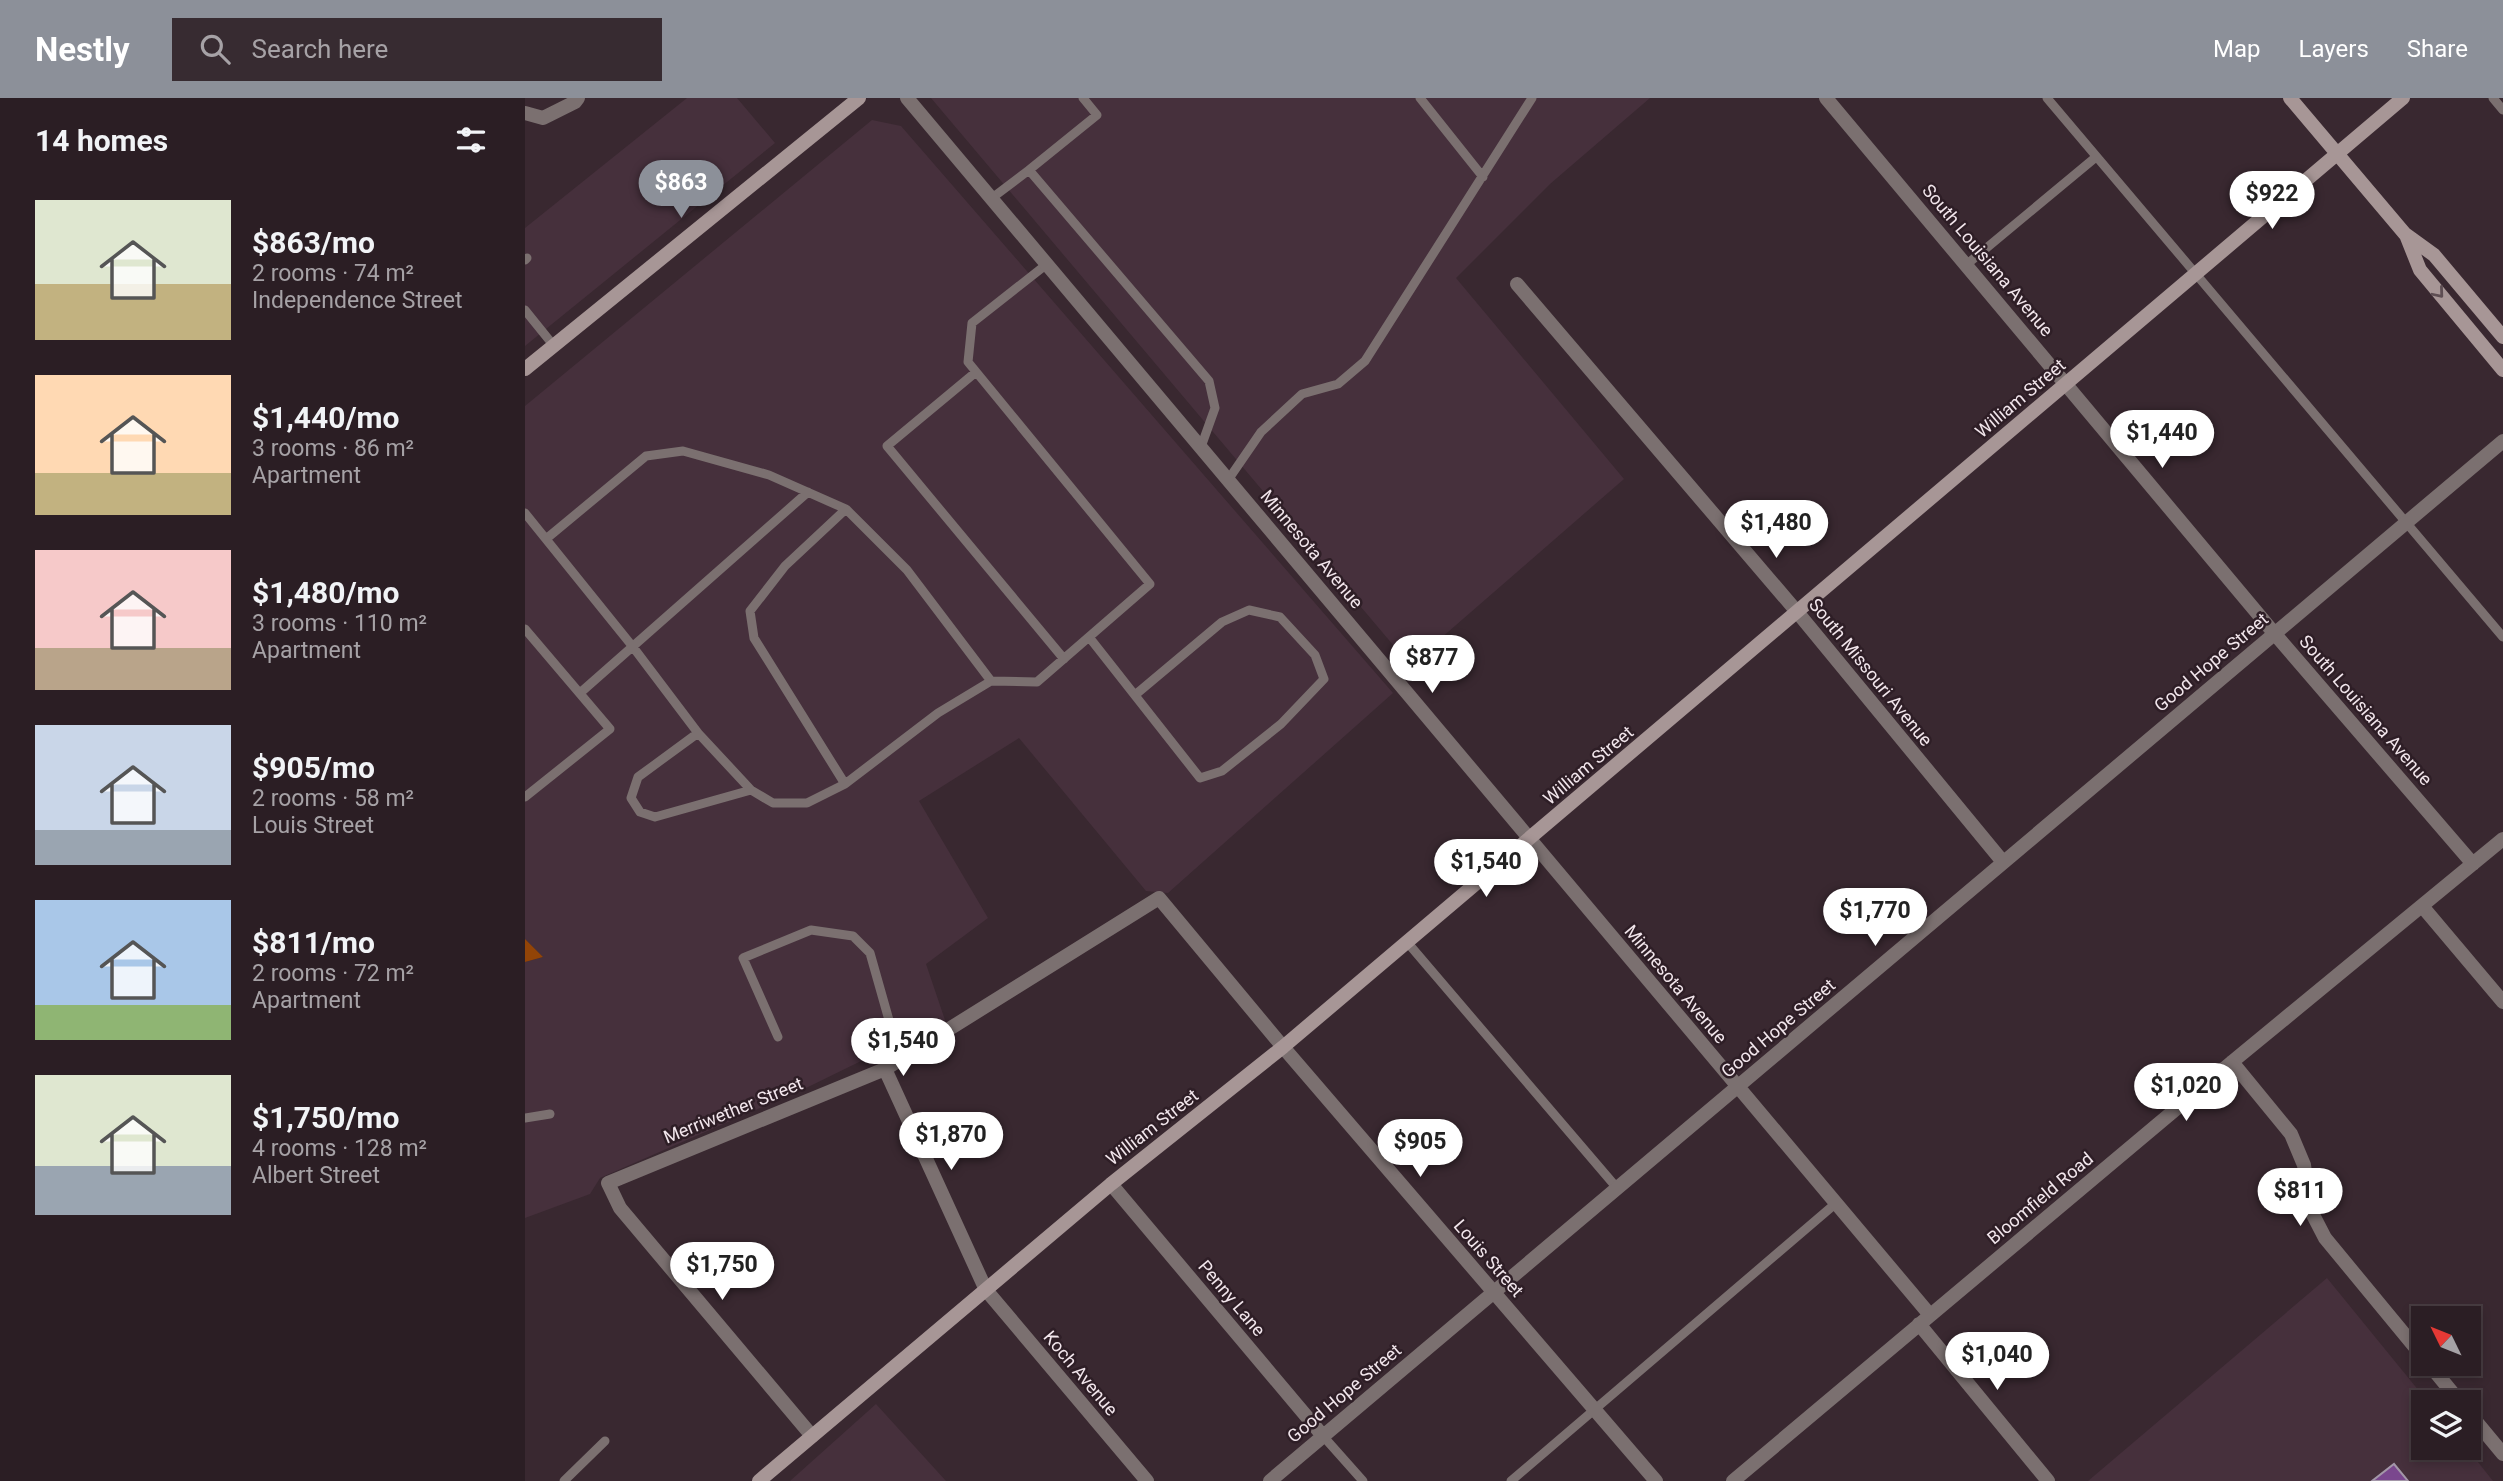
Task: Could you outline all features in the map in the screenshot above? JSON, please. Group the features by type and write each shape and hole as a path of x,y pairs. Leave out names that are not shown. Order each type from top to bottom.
{"main road":[{"path":"525,369 859,98"},
{"path":"2290,98 2405,234 2434,256 2503,337"},
{"name":"William Street","path":"759,1481 1111,1184 1283,1047 2403,98"},
{"path":"2405,234 2420,270 2503,370"}],"street":[{"path":"525,113 543,118 578,98"},
{"name":"Minnesota Avenue","path":"907,98 1835,1204 2048,1481"},
{"name":"South Louisiana Avenue","path":"1826,98 2274,634 2473,864"},
{"name":"South Missouri Avenue","path":"1517,284 1798,613 2003,862"},
{"name":"Good Hope Street","path":"1270,1481 2503,441"},
{"name":"Bloomfield Road","path":"1733,1481 2232,1062 2503,839"},
{"name":"Louis Street","path":"1159,898 1283,1047 1656,1481"},
{"name":"Merriwether Street","path":"813,1436 620,1208 608,1183 885,1069 1159,898"},
{"path":"2422,906 2503,1003"},
{"path":"2232,1062 2291,1135 2304,1164 2310,1209 2325,1238 2411,1341"},
{"name":"Koch Avenue","path":"885,1069 986,1290 1147,1481"},
{"name":"Penny Lane","path":"1111,1184 1323,1436"},
{"path":"2439,1376 2450,1390"},
{"path":"2481,1427 2503,1454"}],"lane":[{"path":"992,198 1097,115 1083,98"},
{"path":"1420,98 1483,177"},
{"path":"1228,480 1261,432 1302,394 1338,384 1365,361 1532,98"},
{"path":"2047,98 2503,637"},
{"path":"2493,98 2503,110"},
{"path":"1966,265 2096,157"},
{"path":"1029,170 1209,381 1215,408 1201,447"},
{"path":"525,513 698,733 751,790 773,803 807,803 845,784 938,713 991,681 1037,682 1150,584 968,362 972,323 1047,264"},
{"path":"525,310 554,346"},
{"path":"976,372 887,446 1064,659"},
{"path":"546,539 646,456 683,450 769,475 846,509 907,570 991,681"},
{"path":"580,694 808,492"},
{"path":"845,784 754,638 750,611 785,566 846,509"},
{"path":"1089,637 1200,778 1222,771 1252,748 1281,724 1324,679 1315,655 1280,617 1249,610 1222,622 1135,695"},
{"path":"525,629 610,729 525,797"},
{"path":"698,733 638,777 631,798 640,812 655,817 751,790"},
{"path":"778,1037 743,958 811,930 853,936 870,953 900,1059"},
{"path":"1407,942 1617,1188"},
{"path":"525,1118 550,1114"},
{"path":"1511,1481 1835,1204"},
{"path":"1323,1436 1363,1481"},
{"path":"564,1481 605,1441"}],"shaded area":[{"path":"687,98 737,98 775,143 525,346 525,228"},
{"path":"931,98 1650,98 1550,184 1456,278 1624,479 1410,665"},
{"path":"872,120 901,126 1393,693 1168,893 1146,891 1019,738 919,801 988,918 926,964 945,1020 808,1087 600,1178 590,1194 525,1218 525,962 543,957 525,939 525,406"},
{"path":"525,939 543,957 525,962"},
{"path":"2327,1278 2418,1390 2411,1390 2411,1460 2476,1460 2493,1481 2088,1481"},
{"path":"876,1404 946,1481 790,1481"}],"building":[{"path":"2394,1464 2408,1481 2372,1481"}]}
